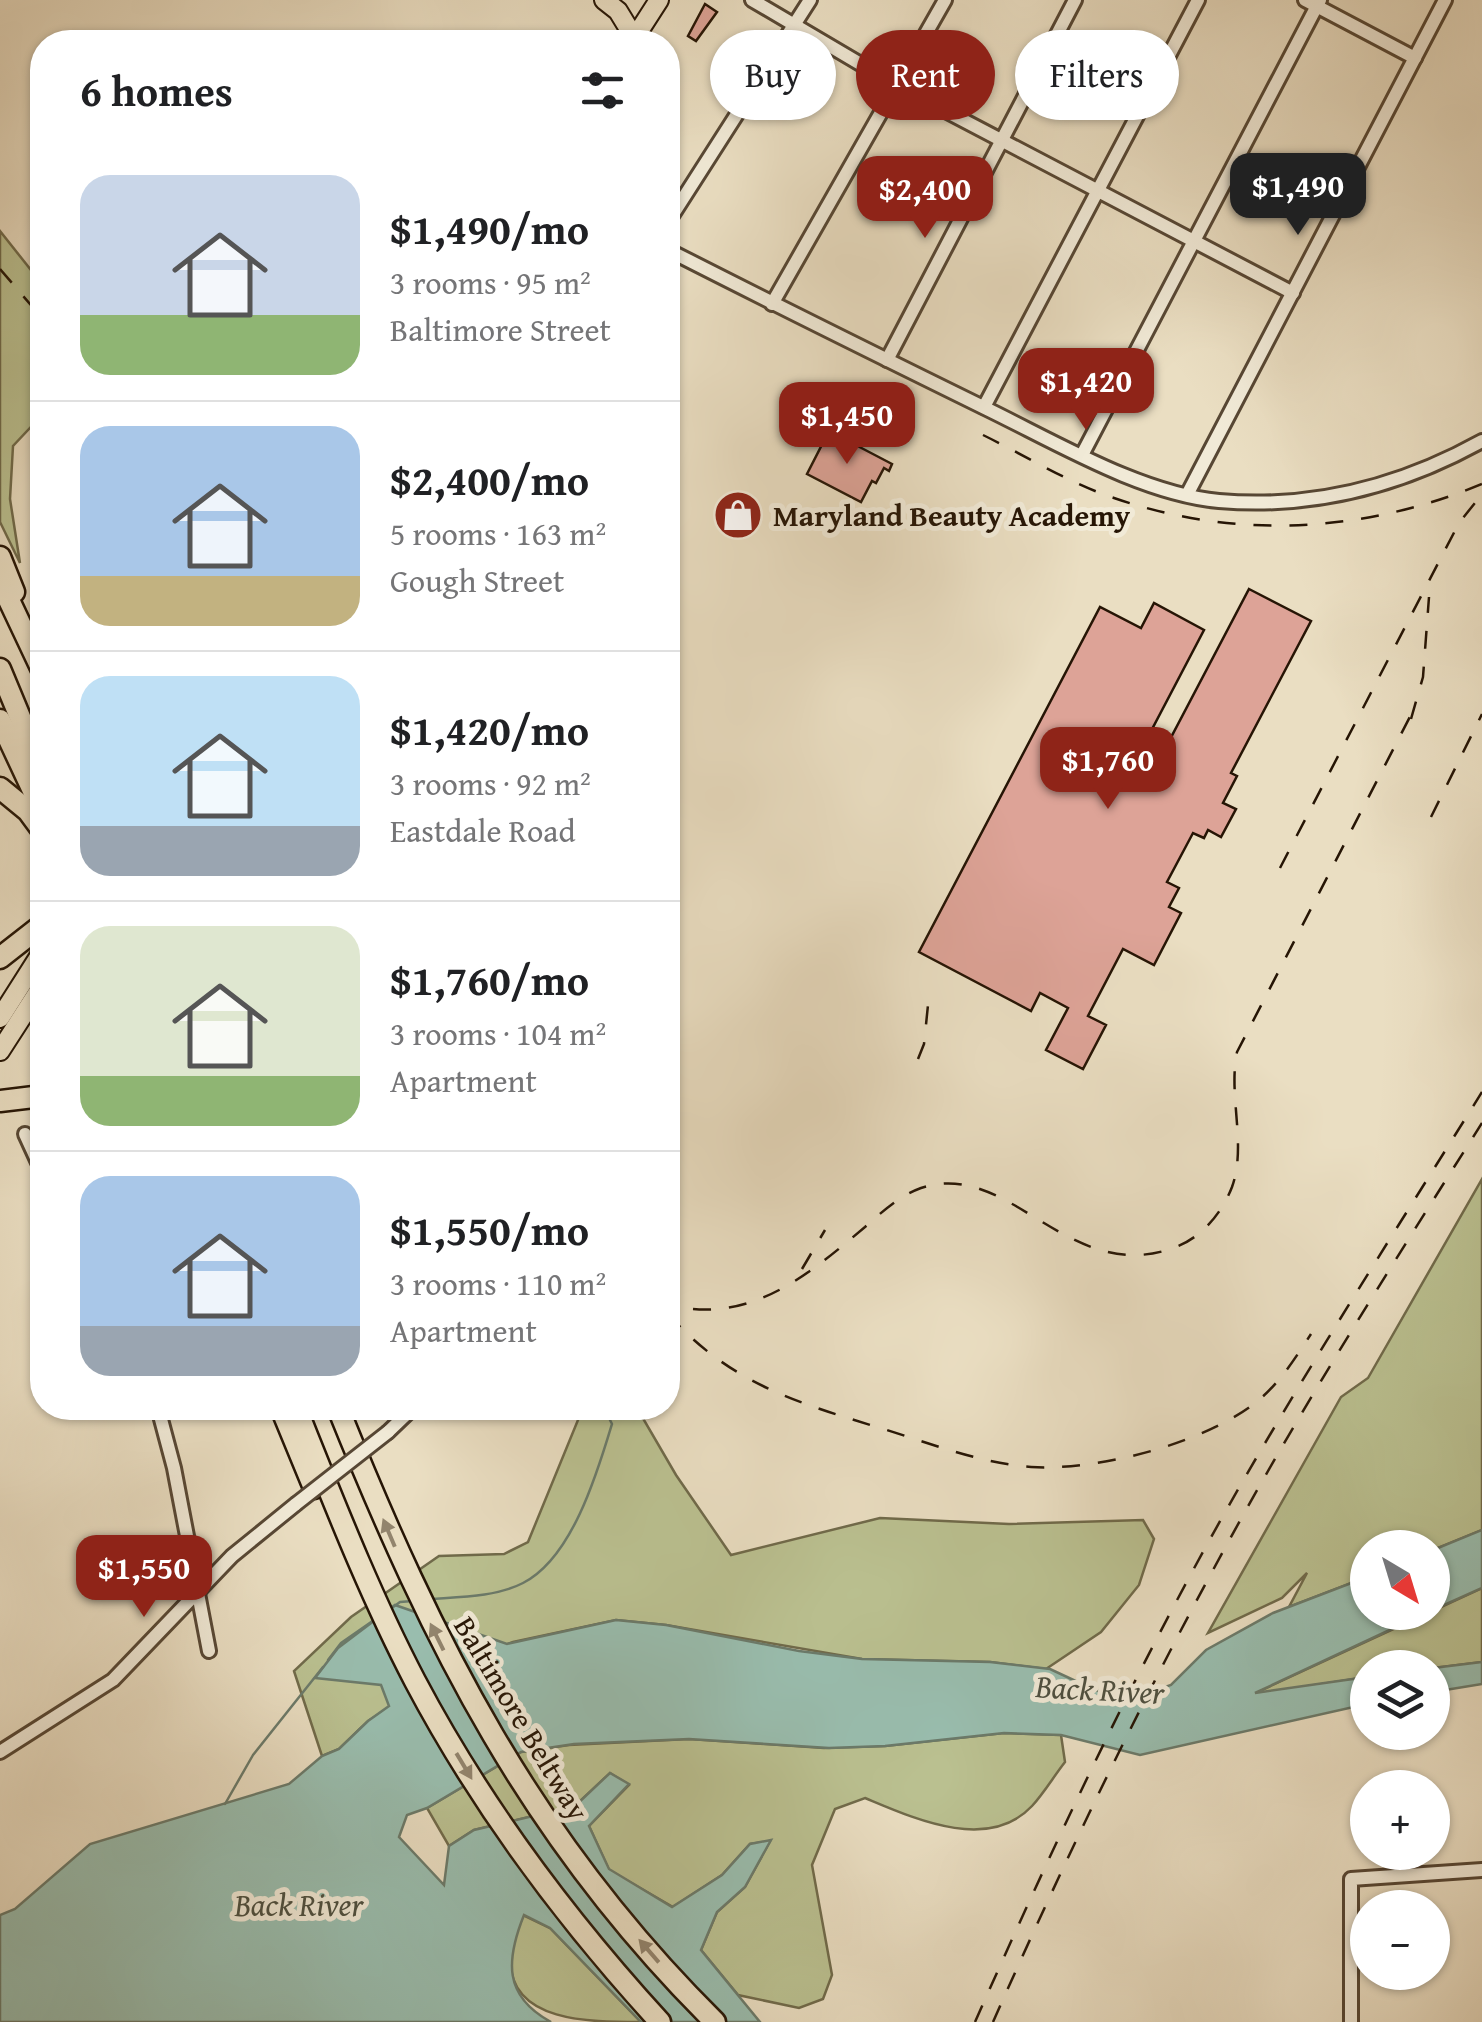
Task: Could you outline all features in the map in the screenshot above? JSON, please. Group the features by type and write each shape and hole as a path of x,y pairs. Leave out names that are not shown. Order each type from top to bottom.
{"highway":[{"path":"0,557 30,640"},
{"path":"0,581 30,642"},
{"path":"0,670 30,741"},
{"path":"0,720 30,784"},
{"path":"0,788 30,813"},
{"path":"0,958 30,934"},
{"path":"0,1102 30,1098"},
{"path":"287,1420 366,1589 440,1728 493,1813 550,1893 660,2022"},
{"path":"301,1420 366,1589"},
{"name":"Baltimore Beltway","path":"343,1420 406,1572 476,1711 535,1805 618,1916 715,2022"},
{"path":"351,1420 372,1494"}],"main road":[{"path":"604,0 618,11 624,30"},
{"path":"632,30 647,0"},
{"path":"635,30 660,0"},
{"path":"0,1018 30,971"},
{"path":"0,1051 30,1005"}],"street":[{"path":"752,0 856,62"},
{"path":"680,203 810,0"},
{"path":"928,30 945,0"},
{"path":"887,360 1075,0"},
{"path":"984,407 1198,0"},
{"path":"1188,495 1445,0"},
{"path":"1082,455 1195,242 1314,2 1415,58"},
{"path":"772,304 876,120"},
{"path":"962,120 1293,294"},
{"path":"680,256 1082,455 1157,488 1219,501 1282,502 1348,494 1418,473 1482,442"},
{"path":"25,1134 30,1145"},
{"path":"161,1420 209,1650"},
{"path":"0,1752 104,1688 146,1650 232,1556 402,1420"},
{"path":"1351,2022 1350,1879 1482,1870"}],"shaded area":[{"path":"0,231 30,269 30,428 13,446 10,499 20,563 0,522"},
{"path":"1482,1179 1482,1530 1450,1543 1450,1530 1350,1530 1350,1584 1289,1607 1307,1573 1282,1598 1208,1633 1341,1397 1368,1378"},
{"path":"578,1420 644,1420 731,1555 880,1518 1009,1524 1143,1520 1154,1539 1139,1585 1101,1632 1046,1669 990,1662 862,1659 616,1620 513,1642 465,1660 368,1721 339,1749 322,1756 294,1671 351,1617 439,1556 504,1554 528,1542"},
{"path":"1482,1588 1482,1662 1450,1666 1450,1650 1350,1650 1350,1680 1251,1695 1391,1630 1450,1630 1450,1603"},
{"path":"1004,1733 1061,1735 1065,1762 1032,1806 1014,1820 994,1827 950,1827 865,1798 835,1809 812,1865 832,1975 823,1999 799,2008 738,1995 701,1950 717,1912 745,1887 770,1841 750,1844 722,1875 673,1907 609,1870 589,1826 629,1785 610,1773 575,1806 474,1830 449,1846 427,1808 521,1752 569,1745 689,1739 824,1748 885,1746"},
{"path":"523,1915 550,1928 641,2022 577,2019 538,2007 524,1996 514,1981 510,1961"}],"water":[{"path":"1482,1530 1482,1588 1450,1602 1450,1543"},
{"name":"Back River","path":"1350,1584 1350,1630 1390,1630 1255,1693 1350,1679 1350,1708 1140,1755 1061,1735 1004,1733 829,1748 689,1739 574,1744 521,1752 427,1808 407,1815 399,1837 444,1885 449,1846 474,1830 575,1806 610,1773 629,1784 589,1826 609,1869 672,1907 722,1875 750,1844 771,1840 745,1887 717,1912 701,1950 760,2022 641,2022 550,1928 524,1915 514,1947 513,1976 524,2001 551,2022 0,2022 0,1915 15,1909 90,1844 289,1784 322,1756 339,1749 389,1706 381,1685 315,1678 338,1648 395,1605 507,1644 616,1620 862,1659 990,1662 1050,1669 1095,1690 1130,1699 1171,1685 1206,1650 1273,1613"},
{"path":"1482,1662 1482,1684 1450,1689 1450,1666"}],"building":[{"path":"705,4 717,12 696,41 688,36"},
{"path":"829,431 892,464 889,471 884,468 876,483 872,481 861,502 807,474"},
{"path":"1249,589 1311,621 1231,773 1237,776 1223,803 1236,809 1221,837 1208,830 1204,838 1193,833 1167,882 1179,888 1169,907 1181,913 1154,965 1123,949 1088,1016 1106,1025 1083,1069 1046,1050 1068,1008 1040,993 1031,1011 919,952 1100,607 1141,628 1154,603 1204,630 1128,775 1146,785"}],"waterway":[{"path":"431,1599 501,1591 540,1571 569,1535 580,1513 599,1466 610,1420"},
{"path":"389,1610 400,1602 413,1601"},
{"path":"328,1660 341,1643 374,1620"},
{"path":"225,1804 253,1755 323,1667"}],"railway":[{"path":"0,269 30,304"},
{"path":"983,435 1114,498 1206,520 1253,525 1299,525 1391,513 1482,484"},
{"path":"1280,868 1459,523 1482,494"},
{"path":"1411,719 1423,677 1429,597"},
{"path":"693,1309 742,1305 786,1286 826,1259 891,1205 921,1188 953,1184 984,1190 1103,1251 1138,1255 1176,1247 1203,1230 1223,1206 1236,1171 1237,1052 1415,707"},
{"path":"1431,817 1482,714"},
{"path":"918,1059 924,1044 928,1005"},
{"path":"975,2022 1102,1747 1207,1545 1302,1381 1482,1092"},
{"path":"993,2022 1120,1750 1223,1551 1314,1393 1482,1123"},
{"path":"802,1269 825,1230"},
{"path":"680,1326 714,1357 790,1398 953,1451 1031,1467 1119,1459 1212,1429 1268,1392 1311,1334"}],"place":[{"name":"Maryland Beauty Academy","path":"738,515"}]}
